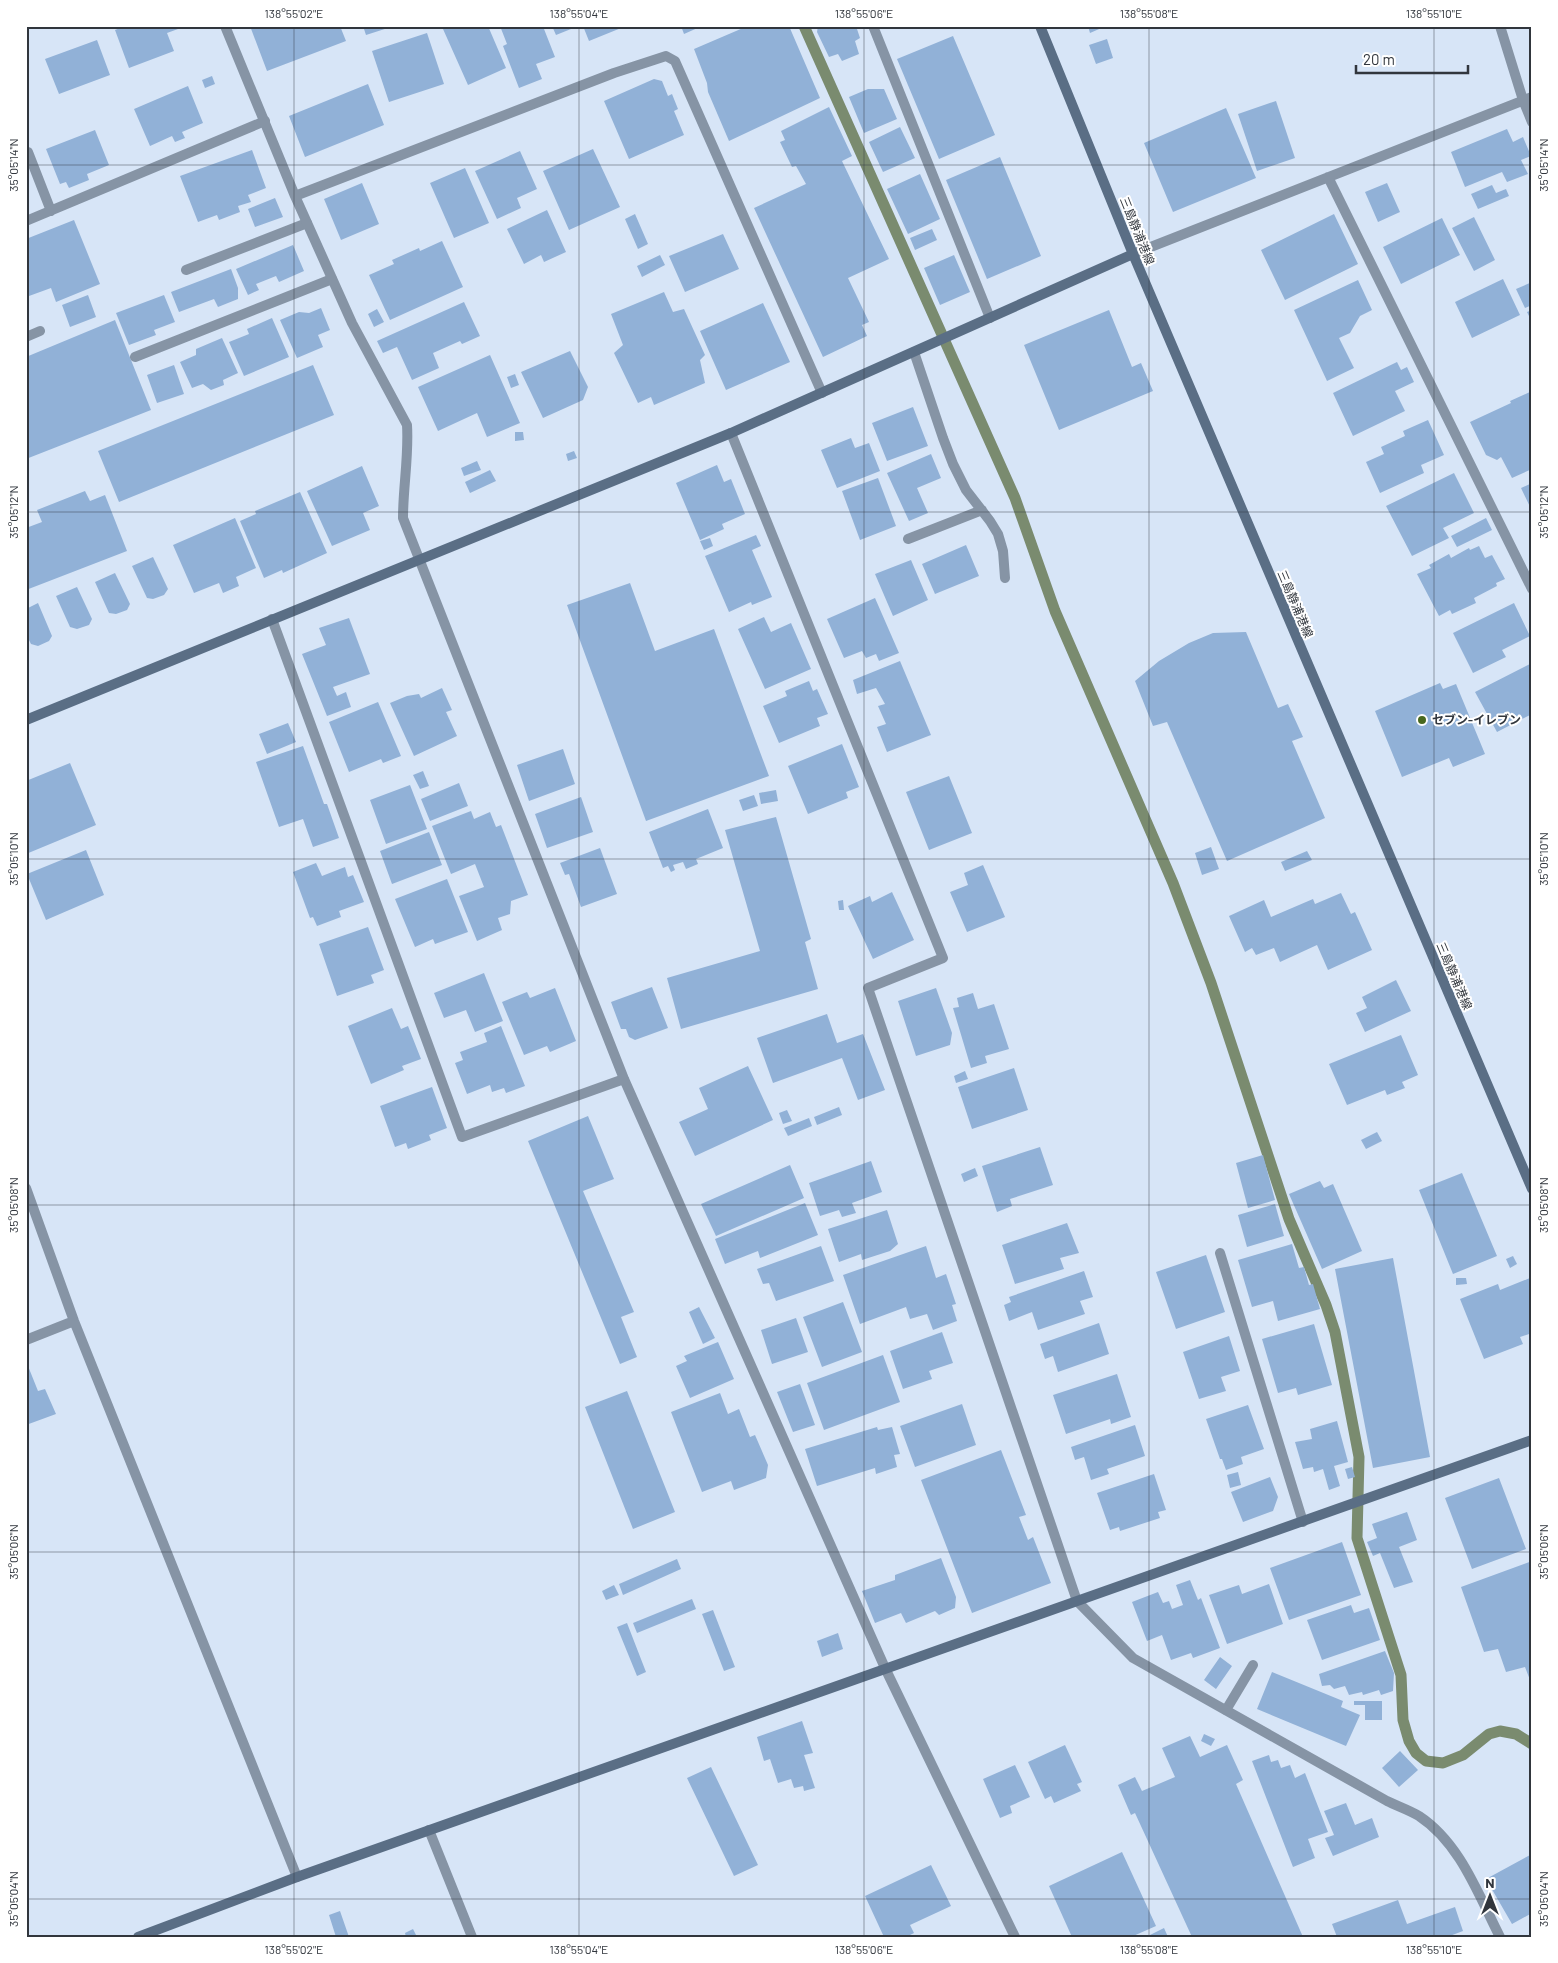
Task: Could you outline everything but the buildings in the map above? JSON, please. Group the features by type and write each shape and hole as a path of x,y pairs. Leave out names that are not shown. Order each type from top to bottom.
{"street":[{"path":"225,26 295,196 352,323 407,425 408,440 403,492 403,518 624,1079 885,1668 1015,1937"},
{"path":"873,26 990,318"},
{"name":"三島静浦港線","path":"1040,26 1133,254 1532,1189"},
{"path":"1500,26 1527,98 1532,122"},
{"path":"295,196 614,72 666,56 675,61 822,393"},
{"path":"26,720 731,433 1133,254 1527,98"},
{"path":"26,221 265,121"},
{"path":"28,152 50,211"},
{"path":"1328,177 1532,589"},
{"path":"186,270 307,223"},
{"path":"135,357 332,278"},
{"path":"26,337 40,331"},
{"path":"914,352 942,438 953,464 966,490 998,534 1003,551 1005,578"},
{"path":"731,433 942,958 868,988 1077,1601 1133,1658 1387,1801 1418,1816 1446,1839 1459,1859 1500,1937"},
{"path":"908,539 982,510"},
{"path":"272,620 462,1137 624,1079"},
{"path":"26,1188 74,1321 297,1877"},
{"path":"1220,1252 1303,1522"},
{"path":"26,1340 74,1321"},
{"path":"138,1937 297,1877 1532,1440"},
{"path":"1226,1710 1253,1665"},
{"path":"429,1830 472,1937"}],"waterway":[{"path":"804,26 1015,498 1055,611 1173,883 1211,983 1289,1219 1326,1305 1335,1332 1359,1457 1357,1538 1401,1675 1403,1720 1409,1741 1416,1753 1426,1761 1443,1763 1463,1755 1489,1734 1500,1731 1516,1734 1532,1744"}],"place":[{"name":"セブン-イレブン","path":"1422,720"}]}
